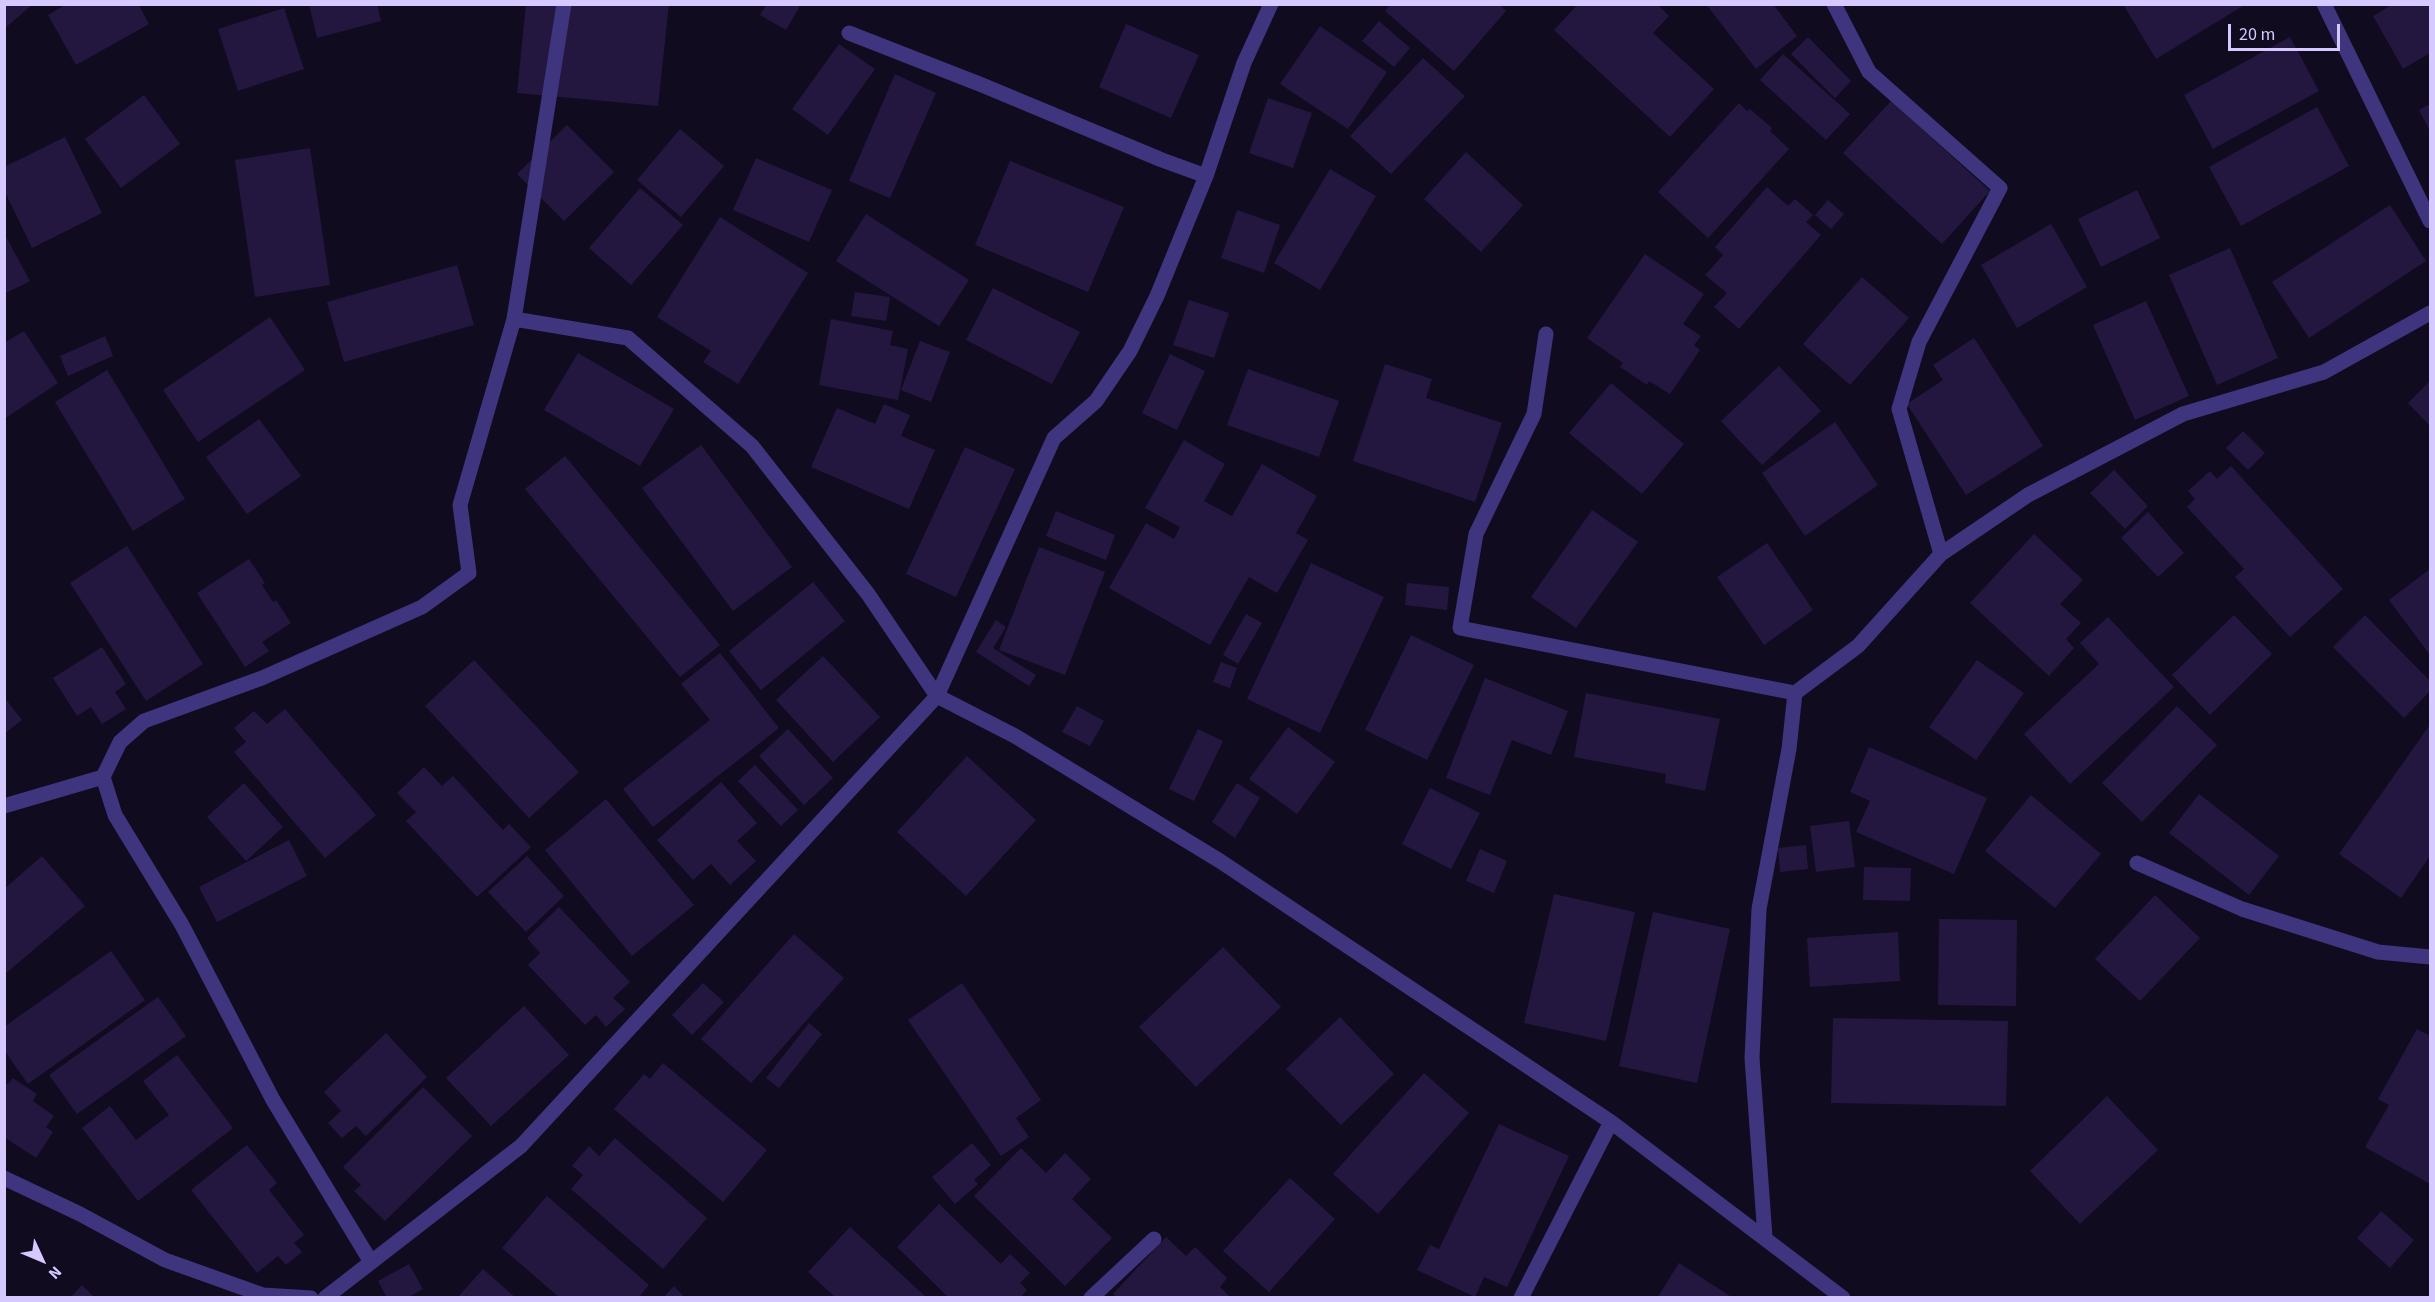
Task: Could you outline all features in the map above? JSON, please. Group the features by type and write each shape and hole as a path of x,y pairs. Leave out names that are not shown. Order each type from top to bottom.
{"street":[{"path":"371,1262 273,1100 182,925 115,815 103,777 120,742 144,721 262,678 422,607 469,573 460,504 514,319 564,4"},
{"path":"325,1298 521,1146 937,696 1054,438 1096,401 1130,351 1157,296 1206,176 1244,63 1271,4"},
{"path":"1834,4 1869,72 2000,188 1919,342 1899,409 1941,554"},
{"path":"2324,4 2430,221"},
{"path":"849,33 982,85 1161,160 1206,176"},
{"path":"1765,1236 1752,1058 1759,909 1789,749 1795,693 1858,646 1941,554 2028,495 2183,414 2324,372 2430,313"},
{"path":"514,319 628,338 752,446 868,594 937,696 1015,736 1220,861 1611,1122 1765,1236 1843,1298"},
{"path":"1546,334 1534,414 1476,534 1460,628 1795,693"},
{"path":"4,806 103,777"},
{"path":"2137,863 2242,909 2378,952 2430,957"},
{"path":"1521,1298 1611,1122"},
{"path":"4,1178 80,1214 165,1260 263,1294 311,1298"},
{"path":"1091,1298 1154,1239"}],"building":[{"path":"4,4 33,4 4,29"},
{"path":"67,4 138,4 149,24 76,65 48,15"},
{"path":"309,4 377,4 381,21 317,38"},
{"path":"526,4 669,4 658,106 517,93"},
{"path":"767,4 801,4 786,30 760,15"},
{"path":"1391,4 1499,4 1506,11 1454,71 1385,11"},
{"path":"1578,4 1657,4 1669,16 1653,33 1714,89 1670,137 1554,30"},
{"path":"1706,4 1773,4 1797,36 1756,69"},
{"path":"2123,4 2246,4 2156,59"},
{"path":"2393,4 2430,4 2430,53 2403,69 2373,16"},
{"path":"284,8 304,69 238,91 218,29"},
{"path":"1379,21 1410,48 1394,67 1362,41"},
{"path":"1126,24 1199,55 1171,118 1099,87"},
{"path":"1320,26 1387,72 1348,129 1280,84"},
{"path":"1808,37 1851,81 1835,98 1791,54"},
{"path":"2290,37 2319,91 2213,149 2184,95"},
{"path":"839,44 875,69 828,135 792,109"},
{"path":"1783,54 1850,114 1826,140 1760,80"},
{"path":"1423,58 1465,96 1391,174 1350,136"},
{"path":"895,74 936,93 890,198 849,181"},
{"path":"144,95 180,144 121,188 85,139"},
{"path":"1268,98 1312,113 1293,168 1249,153"},
{"path":"1891,101 1990,191 1942,244 1843,153"},
{"path":"1739,103 1747,111 1750,109 1772,128 1770,131 1789,149 1708,238 1658,192"},
{"path":"2430,104 2430,131 2419,110"},
{"path":"2317,107 2349,166 2241,226 2209,167"},
{"path":"567,125 614,172 564,221 517,174"},
{"path":"680,129 724,166 681,217 637,180"},
{"path":"65,137 102,213 32,248 4,190 4,167"},
{"path":"310,148 330,285 255,297 235,160"},
{"path":"1466,152 1523,205 1481,252 1424,199"},
{"path":"756,158 832,190 809,242 733,210"},
{"path":"1010,161 1124,207 1088,292 975,245"},
{"path":"1330,169 1376,196 1320,290 1274,263"},
{"path":"1767,187 1788,206 1795,199 1813,215 1806,222 1821,235 1739,329 1714,307 1727,293 1705,275 1723,255 1715,247"},
{"path":"640,188 683,225 631,285 589,248"},
{"path":"2137,190 2160,238 2101,267 2078,219"},
{"path":"1828,200 1844,214 1831,229 1815,215"},
{"path":"2390,205 2426,261 2309,338 2272,282"},
{"path":"1237,210 1280,225 1264,273 1221,258"},
{"path":"866,214 969,280 939,326 836,261"},
{"path":"720,217 808,273 738,384 703,362 711,351 657,317"},
{"path":"2051,224 2087,287 2017,328 1981,265"},
{"path":"4,233 30,281 4,294"},
{"path":"2230,248 2278,358 2217,385 2169,275"},
{"path":"1645,254 1704,294 1683,324 1701,336 1694,345 1700,350 1670,394 1649,381 1647,385 1620,367 1623,363 1587,338"},
{"path":"457,265 474,325 344,362 327,302"},
{"path":"1862,277 1909,318 1850,385 1803,344"},
{"path":"993,288 1080,332 1052,384 966,340"},
{"path":"855,292 890,297 886,321 851,316"},
{"path":"1189,300 1229,313 1214,358 1173,345"},
{"path":"2146,301 2189,396 2135,420 2093,325"},
{"path":"270,317 305,370 198,442 163,390"},
{"path":"831,319 893,331 890,345 908,349 898,400 819,385"},
{"path":"24,331 58,383 4,419 4,343"},
{"path":"105,336 113,356 68,376 60,356"},
{"path":"1974,338 2043,446 1966,495 1907,404 1943,380 1933,365"},
{"path":"920,341 950,352 931,402 901,390"},
{"path":"578,353 674,409 640,466 544,410"},
{"path":"1170,354 1205,371 1177,430 1142,413"},
{"path":"1385,364 1432,379 1426,398 1502,423 1475,502 1353,461"},
{"path":"1779,366 1821,411 1762,465 1721,421"},
{"path":"1248,369 1339,401 1319,457 1227,425"},
{"path":"107,370 185,499 133,531 55,402"},
{"path":"2430,381 2430,426 2408,403"},
{"path":"1611,383 1684,444 1642,494 1569,433"},
{"path":"884,404 910,415 901,436 935,450 909,509 811,467 837,408 875,424"},
{"path":"259,419 301,476 247,514 206,457"},
{"path":"1835,422 1878,485 1805,536 1762,473"},
{"path":"2243,431 2265,453 2248,470 2226,448"},
{"path":"1184,440 1225,464 1204,501 1232,516 1262,464 1317,496 1296,533 1308,540 1277,593 1249,577 1210,645 1109,588 1146,523 1174,539 1180,527 1145,508"},
{"path":"701,445 792,567 733,611 642,488"},
{"path":"965,447 1015,469 956,597 906,574"},
{"path":"565,456 720,645 680,677 525,489"},
{"path":"2231,466 2343,589 2290,637 2235,577 2244,569 2187,507 2195,499 2188,491 2210,471 2217,479"},
{"path":"2114,470 2148,506 2125,529 2090,493"},
{"path":"1592,510 1638,542 1576,628 1531,597"},
{"path":"1056,511 1115,535 1106,560 1046,536"},
{"path":"2148,512 2184,553 2158,577 2121,538"},
{"path":"2034,534 2083,580 2060,604 2081,623 2066,639 2074,648 2049,676 1970,603"},
{"path":"1767,543 1813,610 1764,645 1717,577"},
{"path":"127,546 203,664 146,701 70,583"},
{"path":"1039,547 1105,572 1065,675 999,650"},
{"path":"249,559 265,583 262,585 273,602 276,600 291,623 262,642 269,651 245,667 197,593"},
{"path":"1311,563 1384,597 1320,733 1247,699"},
{"path":"2430,569 2430,655 2389,600"},
{"path":"813,582 845,621 761,690 729,651"},
{"path":"1407,583 1449,587 1447,610 1405,605"},
{"path":"1246,614 1262,623 1238,664 1223,655"},
{"path":"2234,615 2272,654 2210,715 2172,675"},
{"path":"2365,615 2430,681 2430,691 2404,718 2333,647"},
{"path":"2108,617 2174,687 2070,784 2024,734 2099,664 2080,643"},
{"path":"996,620 1006,627 993,648 1036,675 1029,686 976,652"},
{"path":"1411,635 1474,665 1427,760 1365,730"},
{"path":"102,647 126,684 115,692 126,709 102,724 91,707 77,716 53,678"},
{"path":"720,653 779,728 653,827 623,789 710,720 681,684"},
{"path":"823,656 880,717 833,762 776,700"},
{"path":"474,660 579,772 529,818 425,706"},
{"path":"1977,660 2024,693 1976,760 1929,727"},
{"path":"1221,662 1237,668 1230,688 1213,682"},
{"path":"1485,678 1568,711 1551,755 1512,740 1490,795 1446,778"},
{"path":"1586,693 1720,719 1705,791 1665,783 1666,774 1574,757"},
{"path":"4,697 22,720 4,734"},
{"path":"1077,706 1104,721 1090,746 1062,732"},
{"path":"2177,706 2217,745 2142,822 2102,783"},
{"path":"285,709 376,815 325,858 234,752 246,742 234,728 254,711 267,724"},
{"path":"2429,726 2430,856 2401,898 2339,854"},
{"path":"1288,727 1335,762 1297,814 1249,779"},
{"path":"788,729 833,778 804,805 759,756"},
{"path":"1198,729 1223,741 1194,801 1169,789"},
{"path":"1869,747 1987,798 1954,874 1856,832 1870,801 1850,792"},
{"path":"967,756 1036,820 966,896 897,832"},
{"path":"755,765 798,810 781,826 738,781"},
{"path":"424,767 442,786 453,776 503,830 509,824 531,847 477,897 406,821 416,812 397,793"},
{"path":"721,782 757,823 737,841 756,861 730,885 711,864 693,880 657,840"},
{"path":"244,783 283,827 246,861 207,817"},
{"path":"1237,783 1260,798 1235,838 1212,822"},
{"path":"1430,788 1480,813 1451,869 1402,844"},
{"path":"2199,794 2279,856 2249,895 2169,833"},
{"path":"2031,795 2101,854 2055,908 1985,851"},
{"path":"606,799 694,905 632,956 545,850"},
{"path":"1849,821 1855,867 1816,872 1810,826"},
{"path":"289,840 307,876 217,922 199,887"},
{"path":"1806,845 1808,869 1780,872 1778,848"},
{"path":"1480,849 1507,861 1494,893 1466,881"},
{"path":"42,856 85,906 4,975 4,889"},
{"path":"527,856 564,896 526,932 488,892"},
{"path":"1864,867 1911,868 1910,901 1863,900"},
{"path":"1554,894 1635,912 1606,1041 1524,1023"},
{"path":"2155,895 2200,938 2140,1001 2095,959"},
{"path":"559,907 630,982 613,998 625,1009 606,1027 596,1015 585,1025 528,965 540,953 527,938"},
{"path":"1653,912 1730,929 1697,1083 1619,1066"},
{"path":"1939,919 2017,920 2016,1006 1938,1005"},
{"path":"1898,932 1900,981 1810,987 1807,938"},
{"path":"794,934 844,978 751,1083 701,1039"},
{"path":"1223,947 1281,1007 1196,1087 1139,1027"},
{"path":"111,951 145,1000 28,1084 4,1050 4,1027"},
{"path":"703,983 724,1002 692,1035 672,1015"},
{"path":"962,983 1041,1100 1016,1118 1029,1137 1001,1156 908,1020"},
{"path":"158,997 186,1036 77,1114 49,1075"},
{"path":"524,1006 569,1055 491,1126 446,1078"},
{"path":"1340,1017 1394,1074 1341,1125 1286,1069"},
{"path":"1833,1018 2008,1021 2006,1106 1831,1103"},
{"path":"809,1023 822,1034 779,1088 766,1078"},
{"path":"2417,1029 2430,1036 2430,1184 2365,1147 2389,1105 2378,1099"},
{"path":"386,1033 427,1077 366,1136 356,1126 342,1138 328,1123 341,1111 324,1092"},
{"path":"177,1055 233,1128 138,1201 82,1128 110,1106 136,1140 169,1115 143,1081"},
{"path":"663,1063 767,1150 723,1202 614,1109 644,1074 650,1079"},
{"path":"1424,1073 1469,1113 1378,1214 1333,1174"},
{"path":"13,1078 37,1094 33,1101 54,1116 46,1127 53,1132 36,1158 4,1137 4,1082 8,1084"},
{"path":"423,1087 472,1136 385,1221 354,1191 361,1185 343,1167"},
{"path":"2107,1096 2158,1150 2080,1224 2030,1171"},
{"path":"1499,1124 1569,1156 1507,1287 1484,1277 1475,1297 1417,1270 1430,1245 1439,1249"},
{"path":"615,1138 707,1218 663,1269 571,1189 583,1175 572,1166 589,1146 599,1156"},
{"path":"972,1143 991,1165 974,1180 978,1184 955,1204 932,1177"},
{"path":"247,1145 277,1183 269,1190 304,1235 294,1243 302,1252 286,1265 278,1256 257,1273 191,1190"},
{"path":"1021,1148 1046,1173 1065,1153 1091,1179 1072,1199 1112,1238 1065,1286 974,1196"},
{"path":"1290,1178 1335,1219 1269,1292 1223,1251"},
{"path":"547,1196 649,1285 638,1298 560,1298 502,1248"},
{"path":"939,1204 1001,1264 1010,1254 1030,1273 1020,1283 1027,1290 1020,1298 949,1298 897,1247"},
{"path":"2381,1211 2414,1240 2390,1268 2357,1238"},
{"path":"850,1227 927,1298 836,1298 808,1272"},
{"path":"1166,1237 1186,1256 1195,1247 1227,1278 1220,1287 1231,1298 1118,1298 1113,1294"},
{"path":"1679,1263 1733,1298 1657,1298"},
{"path":"409,1264 423,1289 407,1298 387,1298 378,1281"},
{"path":"483,1269 516,1298 457,1298"},
{"path":"82,1285 95,1298 70,1298"},
{"path":"674,1286 685,1298 663,1298"}]}
